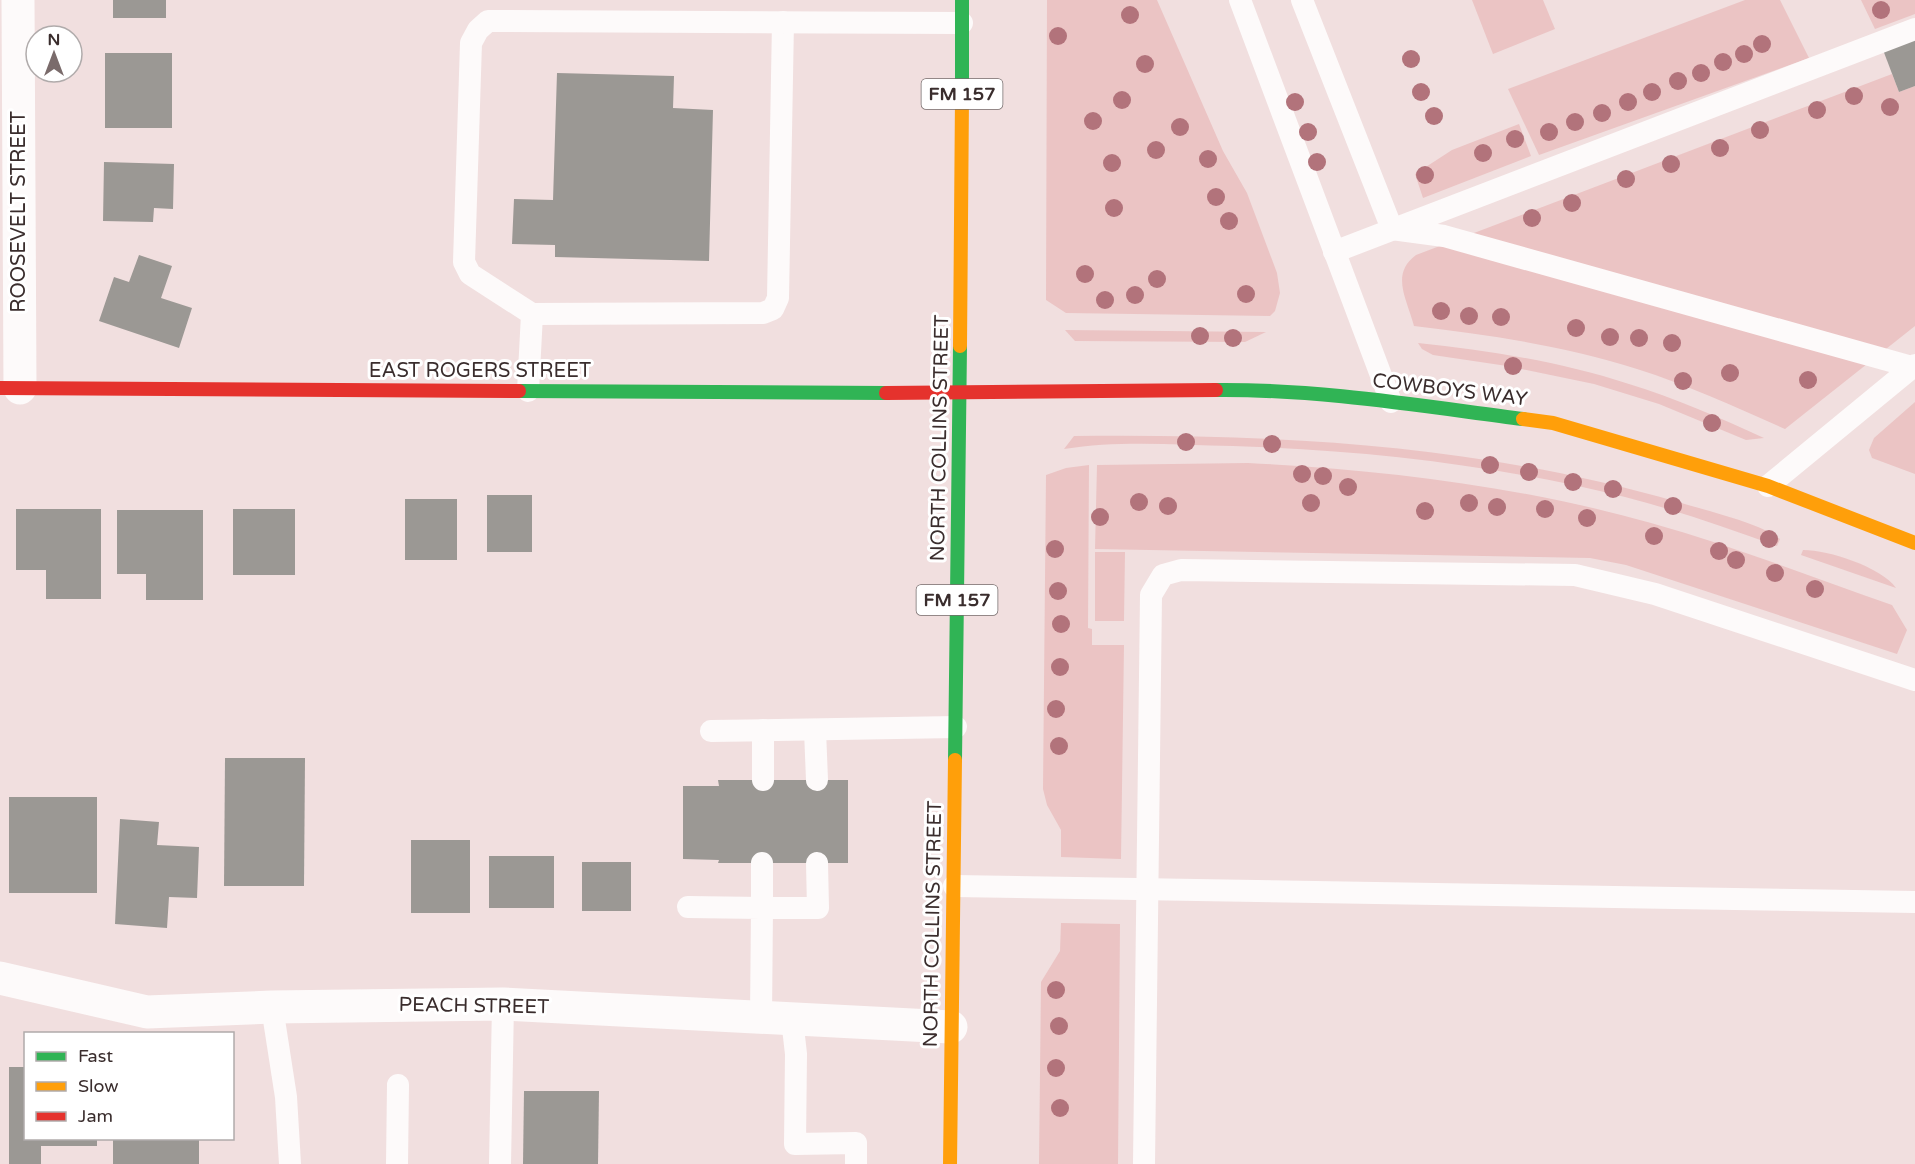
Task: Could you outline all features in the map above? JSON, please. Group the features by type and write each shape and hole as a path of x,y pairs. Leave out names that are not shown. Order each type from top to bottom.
{"street":[{"name":"ROOSEVELT STREET","path":"10,388 18,0"},
{"name":"NORTH COLLINS STREET","path":"950,1164 960,393 962,0"},
{"name":"EAST ROGERS STREET","path":"10,388 960,393"},
{"name":"COWBOYS WAY","path":"960,393 1254,390 1391,402 1553,423 1768,486 1915,543"},
{"name":"PEACH STREET","path":"0,978 147,1012 272,1007 503,1004 951,1027"}],"lane":[{"path":"1240,0 1391,402"},
{"path":"1302,0 1392,229"},
{"path":"783,22 778,298 773,309 763,313 532,314 470,274 464,262 471,43 478,30 488,21 783,22 962,23"},
{"path":"1334,252 1915,29"},
{"path":"1392,229 1444,236 1914,366"},
{"path":"528,391 532,314"},
{"path":"1768,486 1914,366"},
{"path":"1144,1164 1151,596 1163,575 1181,570 1575,574 1655,594 1915,680"},
{"path":"711,731 956,727"},
{"path":"815,729 817,780"},
{"path":"763,730 763,780"},
{"path":"762,863 762,908 777,1018 796,1054 795,1144 856,1143 856,1164"},
{"path":"688,907 818,908 817,863"},
{"path":"954,886 1915,902"},
{"path":"500,1164 503,1004"},
{"path":"272,1007 286,1097 290,1164"},
{"path":"397,1164 398,1085"}],"shaded area":[{"path":"1047,0 1157,0 1223,151 1247,193 1277,273 1280,293 1275,311 1270,316 1066,313 1046,300"},
{"path":"1472,0 1543,0 1555,29 1493,54"},
{"path":"1745,0 1780,0 1809,58 1539,155 1508,89"},
{"path":"1861,0 1915,0 1915,14 1875,29"},
{"path":"1892,74 1899,92 1915,86 1915,326 1785,429 1675,382 1610,361 1527,342 1414,326 1402,279 1408,262 1416,255"},
{"path":"1519,124 1531,156 1423,198 1415,174 1452,150"},
{"path":"1065,330 1266,332 1245,342 1075,341"},
{"path":"1418,343 1524,358 1603,376 1680,402 1764,438 1746,440 1659,404 1594,384 1507,366 1433,355 1422,349"},
{"path":"1915,402 1915,474 1872,458 1869,450 1874,438"},
{"path":"1074,436 1228,437 1378,446 1453,455 1602,482 1731,518 1771,533 1780,539 1777,546 1682,513 1625,497 1480,468 1381,455 1282,448 1127,444 1064,449"},
{"path":"1248,463 1401,475 1502,490 1602,510 1712,542 1892,605 1907,630 1897,654 1626,565 1590,558 1095,549 1097,465"},
{"path":"1089,465 1088,628 1092,629 1092,645 1124,645 1121,859 1061,857 1061,830 1047,805 1043,789 1046,475 1066,468"},
{"path":"1803,550 1840,556 1854,561 1879,573 1896,588 1801,555"},
{"path":"1095,552 1125,552 1124,621 1095,621"},
{"path":"1061,923 1120,924 1118,1164 1039,1164 1041,982 1060,951"}],"building":[{"path":"113,0 166,0 166,18 113,18"},
{"path":"1915,29 1915,86 1899,92 1880,42"},
{"path":"105,53 172,53 172,128 105,128"},
{"path":"557,73 674,76 673,108 713,110 709,261 555,257 555,245 512,244 514,199 553,200"},
{"path":"104,162 174,164 173,209 154,208 153,222 103,221"},
{"path":"139,255 172,266 161,298 192,308 179,348 99,321 114,277 129,282"},
{"path":"487,495 532,495 532,552 487,552"},
{"path":"405,499 457,499 457,560 405,560"},
{"path":"16,509 101,509 101,599 46,599 46,570 16,570"},
{"path":"233,509 295,509 295,575 233,575"},
{"path":"117,510 203,510 203,600 146,600 146,574 117,574"},
{"path":"225,758 305,758 304,886 224,886"},
{"path":"718,780 848,780 848,863 718,863 719,860 683,859 683,786 719,786"},
{"path":"9,797 97,797 97,893 9,893"},
{"path":"120,819 159,822 157,845 199,847 197,898 169,897 167,928 115,924"},
{"path":"411,840 470,840 470,913 411,913"},
{"path":"489,856 554,856 554,908 489,908"},
{"path":"582,862 631,862 631,911 582,911"},
{"path":"9,1067 24,1067 24,1140 97,1140 97,1146 41,1146 41,1164 9,1164"},
{"path":"524,1091 599,1091 598,1164 523,1164"},
{"path":"113,1140 199,1140 199,1164 113,1164"}],"traffic: fast":[{"path":"962,0 962,97"},
{"path":"955,760 960,346"},
{"path":"1216,390 1332,395 1523,419"},
{"path":"519,391 886,393"}],"traffic: slow":[{"path":"960,346 962,97"},
{"path":"1523,419 1553,423 1768,486 1915,543"},
{"path":"950,1164 955,760"}],"traffic: jam":[{"path":"0,388 519,391"},
{"path":"886,393 1216,390"}]}
